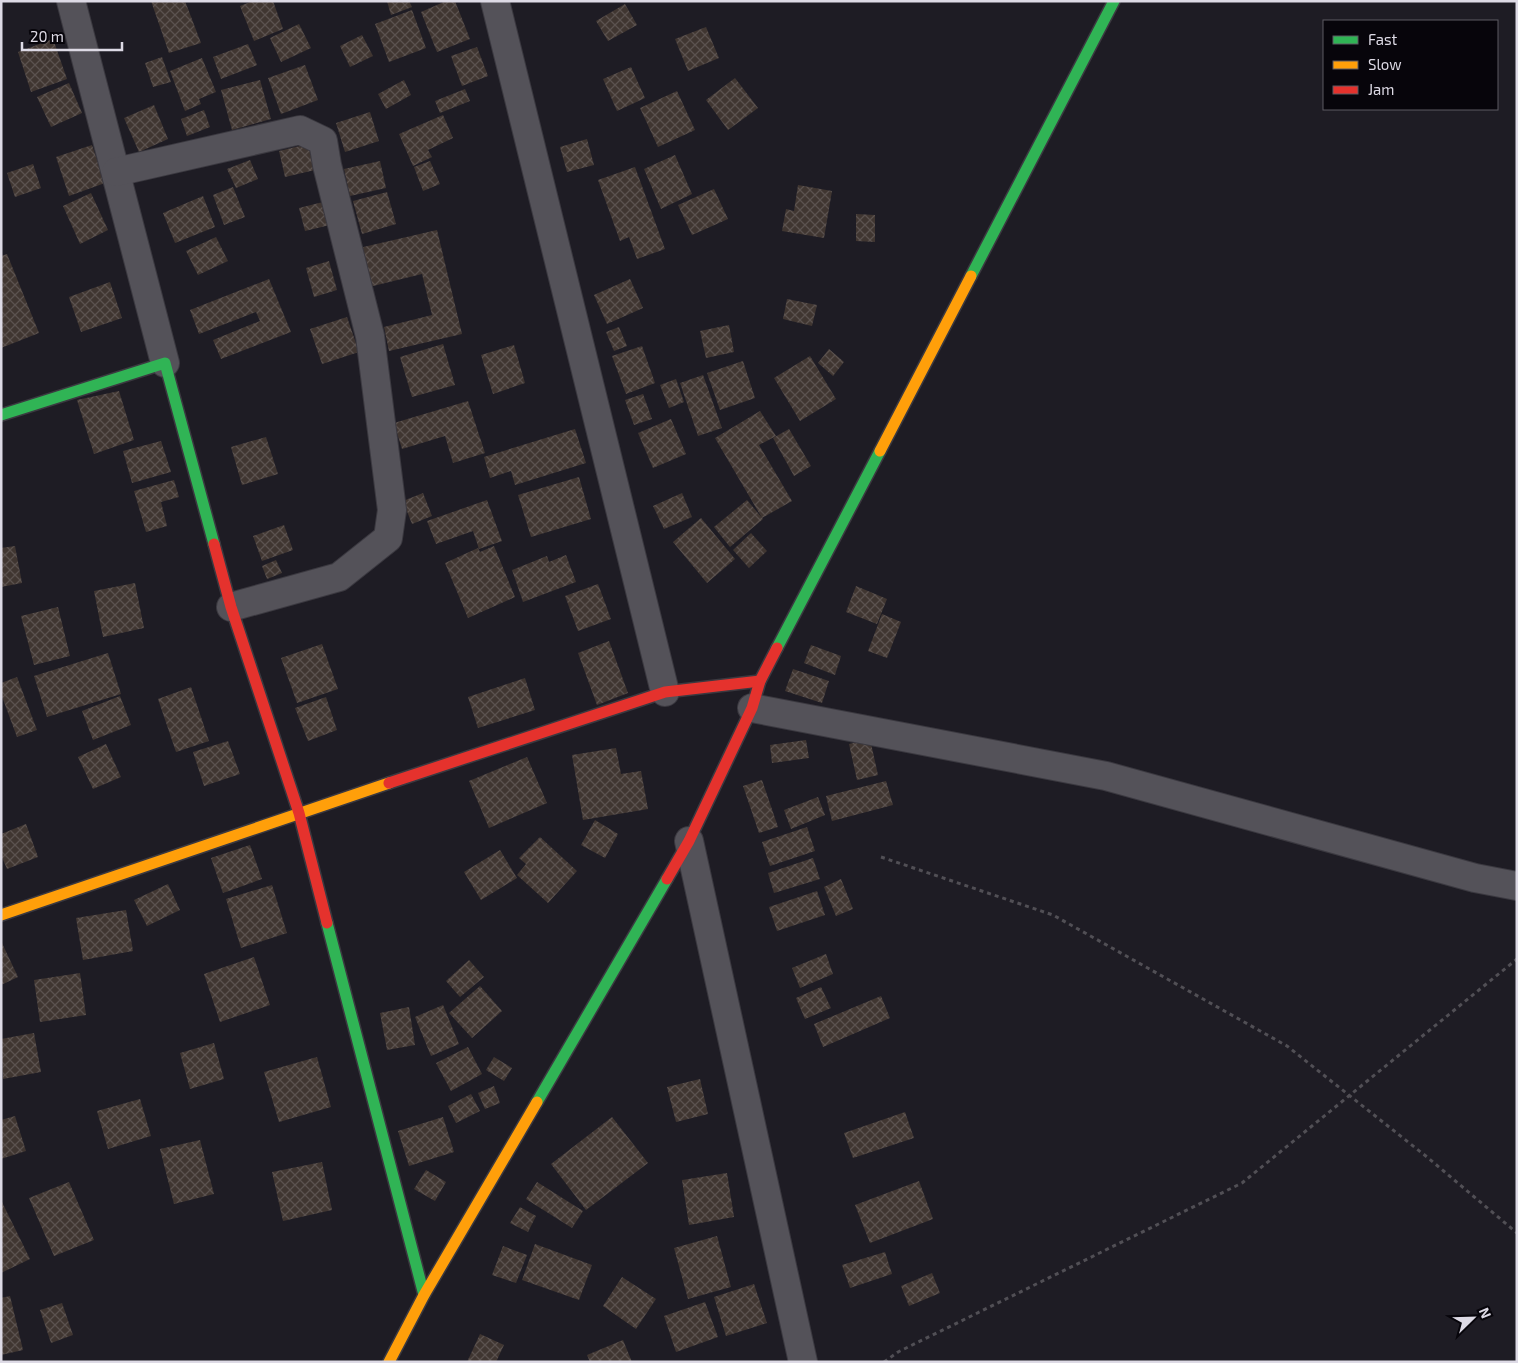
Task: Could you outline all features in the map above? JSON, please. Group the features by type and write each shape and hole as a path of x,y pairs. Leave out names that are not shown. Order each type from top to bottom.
{"street":[{"path":"71,1 165,363 231,606 299,813 424,1295"},
{"path":"495,1 666,692"},
{"path":"388,1362 424,1295 689,841 752,708 760,681 1114,1"},
{"path":"116,172 300,130 323,141 326,165 370,336 392,510 388,538 339,577 231,606"},
{"path":"1,415 165,363"},
{"path":"1,914 666,692 760,681"},
{"path":"752,708 1106,776 1475,878 1517,886"},
{"path":"689,841 803,1362"}],"path":[{"path":"881,857 1053,915 1287,1046 1427,1157 1517,1233"},
{"path":"884,1362 898,1352 1242,1183 1517,958"}],"building":[{"path":"151,1 185,1 201,43 169,53"},
{"path":"253,1 273,1 283,29 254,41 240,6"},
{"path":"387,1 409,1 412,7 391,15"},
{"path":"446,1 455,1 470,39 437,52 421,12"},
{"path":"625,4 637,25 608,41 596,21"},
{"path":"412,10 426,48 389,62 375,24"},
{"path":"299,24 311,48 281,62 270,38"},
{"path":"706,27 719,58 688,71 675,39"},
{"path":"362,35 373,56 350,67 340,46"},
{"path":"53,39 67,79 31,92 18,52"},
{"path":"248,44 257,65 221,79 213,57"},
{"path":"477,47 488,76 462,86 451,56"},
{"path":"162,57 171,82 153,87 145,63"},
{"path":"202,58 216,92 199,99 201,104 185,111 170,71"},
{"path":"305,65 318,100 281,114 268,78"},
{"path":"631,67 645,98 617,111 603,79"},
{"path":"735,78 758,108 728,130 706,100"},
{"path":"260,80 271,119 232,130 221,90"},
{"path":"404,80 411,95 386,109 378,94"},
{"path":"69,83 82,113 51,127 37,97"},
{"path":"465,89 470,101 440,113 435,101"},
{"path":"677,91 695,130 658,147 640,108"},
{"path":"154,105 168,139 139,152 124,118"},
{"path":"204,110 210,127 187,136 181,119"},
{"path":"370,112 379,141 345,152 336,123"},
{"path":"443,115 453,138 428,150 432,157 413,166 399,134"},
{"path":"587,139 594,165 567,172 560,147"},
{"path":"308,144 315,170 285,177 279,151"},
{"path":"92,145 105,183 69,196 56,157"},
{"path":"675,155 692,194 661,209 644,169"},
{"path":"250,160 258,179 236,188 227,169"},
{"path":"380,161 386,188 350,196 344,169"},
{"path":"430,161 440,184 423,191 414,167"},
{"path":"33,164 41,188 15,197 7,173"},
{"path":"635,167 665,249 637,259 629,237 620,241 598,180"},
{"path":"798,185 832,191 824,238 782,231 786,209 794,211"},
{"path":"233,187 245,217 224,225 213,195"},
{"path":"714,189 728,219 692,235 678,205"},
{"path":"387,192 396,224 362,234 353,201"},
{"path":"91,193 108,230 80,244 63,206"},
{"path":"203,196 215,227 175,243 163,213"},
{"path":"327,201 334,224 305,231 299,208"},
{"path":"856,214 875,215 875,242 856,241"},
{"path":"437,230 462,334 389,351 384,327 432,315 422,274 369,287 359,248"},
{"path":"216,237 228,261 198,275 186,251"},
{"path":"7,254 39,333 1,348 1,256"},
{"path":"329,261 337,290 314,297 306,268"},
{"path":"269,279 291,332 221,359 213,340 260,321 256,312 199,334 190,310"},
{"path":"630,279 643,308 607,324 594,295"},
{"path":"110,282 122,318 81,332 69,297"},
{"path":"787,299 817,305 812,326 783,319"},
{"path":"347,317 359,352 322,364 310,329"},
{"path":"729,325 734,352 706,358 700,331"},
{"path":"619,327 627,346 614,351 606,332"},
{"path":"443,344 455,385 412,397 400,357"},
{"path":"514,345 525,383 493,394 481,355"},
{"path":"642,346 655,383 626,394 612,356"},
{"path":"829,349 844,362 833,376 818,363"},
{"path":"810,356 836,399 800,421 774,378"},
{"path":"743,361 755,398 720,410 707,373"},
{"path":"703,375 722,428 698,436 680,383"},
{"path":"676,379 684,402 669,408 660,385"},
{"path":"119,391 134,440 94,454 77,400"},
{"path":"643,394 652,419 634,425 625,400"},
{"path":"468,401 485,453 453,463 445,436 402,449 394,423"},
{"path":"760,411 776,436 759,445 792,501 762,518 715,438"},
{"path":"671,419 686,454 653,468 638,433"},
{"path":"575,429 586,463 515,485 511,471 490,478 484,457"},
{"path":"789,429 811,466 794,476 773,438"},
{"path":"266,437 278,474 242,485 231,447"},
{"path":"161,441 171,472 132,483 123,451"},
{"path":"579,477 591,519 531,537 518,495"},
{"path":"174,480 179,497 161,502 167,526 146,532 134,491"},
{"path":"423,493 432,516 412,524 403,501"},
{"path":"682,493 692,517 664,529 653,506"},
{"path":"487,500 502,541 479,549 473,531 436,544 427,521"},
{"path":"747,500 763,519 730,547 714,527"},
{"path":"701,518 735,559 707,583 673,542"},
{"path":"284,525 293,550 262,561 253,536"},
{"path":"751,533 767,551 749,568 733,550"},
{"path":"15,546 22,583 1,587 1,548"},
{"path":"494,546 515,597 468,618 445,563 478,548 480,552"},
{"path":"566,555 576,582 523,602 512,570 547,556 549,562"},
{"path":"276,560 282,573 267,579 262,566"},
{"path":"135,583 144,628 103,637 94,591"},
{"path":"598,584 611,619 578,631 565,596"},
{"path":"856,586 887,599 877,624 846,612"},
{"path":"58,607 70,656 34,665 21,616"},
{"path":"882,614 901,622 887,658 868,651"},
{"path":"609,641 628,693 597,705 578,653"},
{"path":"322,644 338,689 297,703 281,658"},
{"path":"811,645 841,656 835,675 804,663"},
{"path":"108,653 121,694 47,717 34,676"},
{"path":"793,669 829,681 822,703 785,691"},
{"path":"17,677 37,730 17,737 1,694 1,683"},
{"path":"525,678 535,710 478,728 468,697"},
{"path":"191,687 209,741 176,752 158,699"},
{"path":"120,696 131,725 93,740 82,711"},
{"path":"326,697 337,730 308,741 295,708"},
{"path":"870,739 878,775 857,780 849,744"},
{"path":"806,740 809,758 772,763 770,745"},
{"path":"228,741 240,774 204,786 193,752"},
{"path":"106,744 121,777 93,789 78,757"},
{"path":"616,748 621,774 641,771 648,809 583,820 572,755"},
{"path":"527,757 547,803 489,828 469,781"},
{"path":"762,780 778,827 759,833 743,786"},
{"path":"886,781 893,805 832,821 826,796"},
{"path":"818,797 825,815 791,829 784,810"},
{"path":"595,820 618,834 605,858 581,845"},
{"path":"26,824 38,857 7,869 1,855 1,834"},
{"path":"807,827 815,851 770,866 762,842"},
{"path":"540,837 577,871 548,903 517,875 526,864 519,858"},
{"path":"250,845 262,879 223,893 211,858"},
{"path":"500,850 517,878 481,900 464,872"},
{"path":"813,858 820,879 774,893 768,873"},
{"path":"841,879 853,909 836,916 824,887"},
{"path":"168,884 180,910 147,926 134,900"},
{"path":"272,885 287,933 241,948 226,899"},
{"path":"817,891 825,915 777,931 769,907"},
{"path":"126,910 133,951 83,960 76,918"},
{"path":"1,941 18,977 1,985"},
{"path":"826,954 833,974 800,988 792,968"},
{"path":"254,957 270,1005 220,1022 204,974"},
{"path":"469,960 484,977 460,997 446,981"},
{"path":"80,973 86,1015 40,1022 34,980"},
{"path":"480,986 502,1011 472,1038 449,1013"},
{"path":"821,987 831,1008 805,1019 796,998"},
{"path":"881,996 890,1018 823,1047 814,1024"},
{"path":"443,1005 459,1044 431,1056 415,1017"},
{"path":"409,1007 415,1045 387,1050 380,1013"},
{"path":"34,1033 41,1072 3,1079 1,1039"},
{"path":"214,1043 224,1079 190,1089 180,1053"},
{"path":"468,1047 482,1074 451,1091 436,1063"},
{"path":"317,1057 331,1107 279,1122 264,1072"},
{"path":"494,1057 512,1068 504,1081 486,1070"},
{"path":"700,1079 708,1114 676,1122 667,1087"},
{"path":"494,1086 500,1103 485,1109 478,1093"},
{"path":"471,1094 480,1111 456,1123 448,1106"},
{"path":"140,1099 151,1136 108,1149 97,1111"},
{"path":"905,1112 914,1138 853,1158 844,1133"},
{"path":"15,1116 26,1151 1,1159 1,1120"},
{"path":"443,1117 454,1152 409,1166 398,1131"},
{"path":"612,1117 648,1163 586,1210 551,1164"},
{"path":"200,1140 214,1194 174,1204 160,1149"},
{"path":"322,1162 332,1210 283,1221 272,1172"},
{"path":"426,1170 446,1182 435,1201 414,1189"},
{"path":"727,1173 734,1217 689,1225 682,1180"},
{"path":"919,1181 933,1219 870,1243 855,1205"},
{"path":"69,1182 94,1240 54,1256 29,1198"},
{"path":"537,1182 583,1211 572,1228 526,1199"},
{"path":"1,1200 30,1259 1,1273"},
{"path":"520,1207 536,1216 528,1232 510,1223"},
{"path":"717,1236 731,1287 688,1299 674,1248"},
{"path":"535,1244 592,1265 579,1300 522,1280"},
{"path":"503,1246 527,1255 516,1283 492,1275"},
{"path":"885,1252 892,1274 850,1288 842,1265"},
{"path":"932,1273 940,1293 909,1306 901,1286"},
{"path":"622,1277 656,1299 636,1329 603,1306"},
{"path":"754,1284 767,1323 726,1336 714,1297"},
{"path":"10,1296 23,1350 1,1355 1,1298"},
{"path":"705,1302 718,1337 676,1352 664,1316"},
{"path":"62,1303 73,1335 51,1343 40,1310"},
{"path":"480,1334 504,1345 496,1362 467,1362"},
{"path":"623,1340 632,1362 590,1362 587,1355"}],"traffic: fast":[{"path":"971,276 1114,1"},
{"path":"1,415 165,363 214,544"},
{"path":"777,648 880,451"},
{"path":"537,1102 667,879"},
{"path":"327,923 424,1295"}],"traffic: slow":[{"path":"880,451 971,276"},
{"path":"1,915 389,783"},
{"path":"389,1362 424,1295 537,1102"}],"traffic: jam":[{"path":"214,544 231,607 299,813 327,923"},
{"path":"667,879 689,841 752,708 760,681 777,648"},
{"path":"389,783 665,692 760,681"}]}
